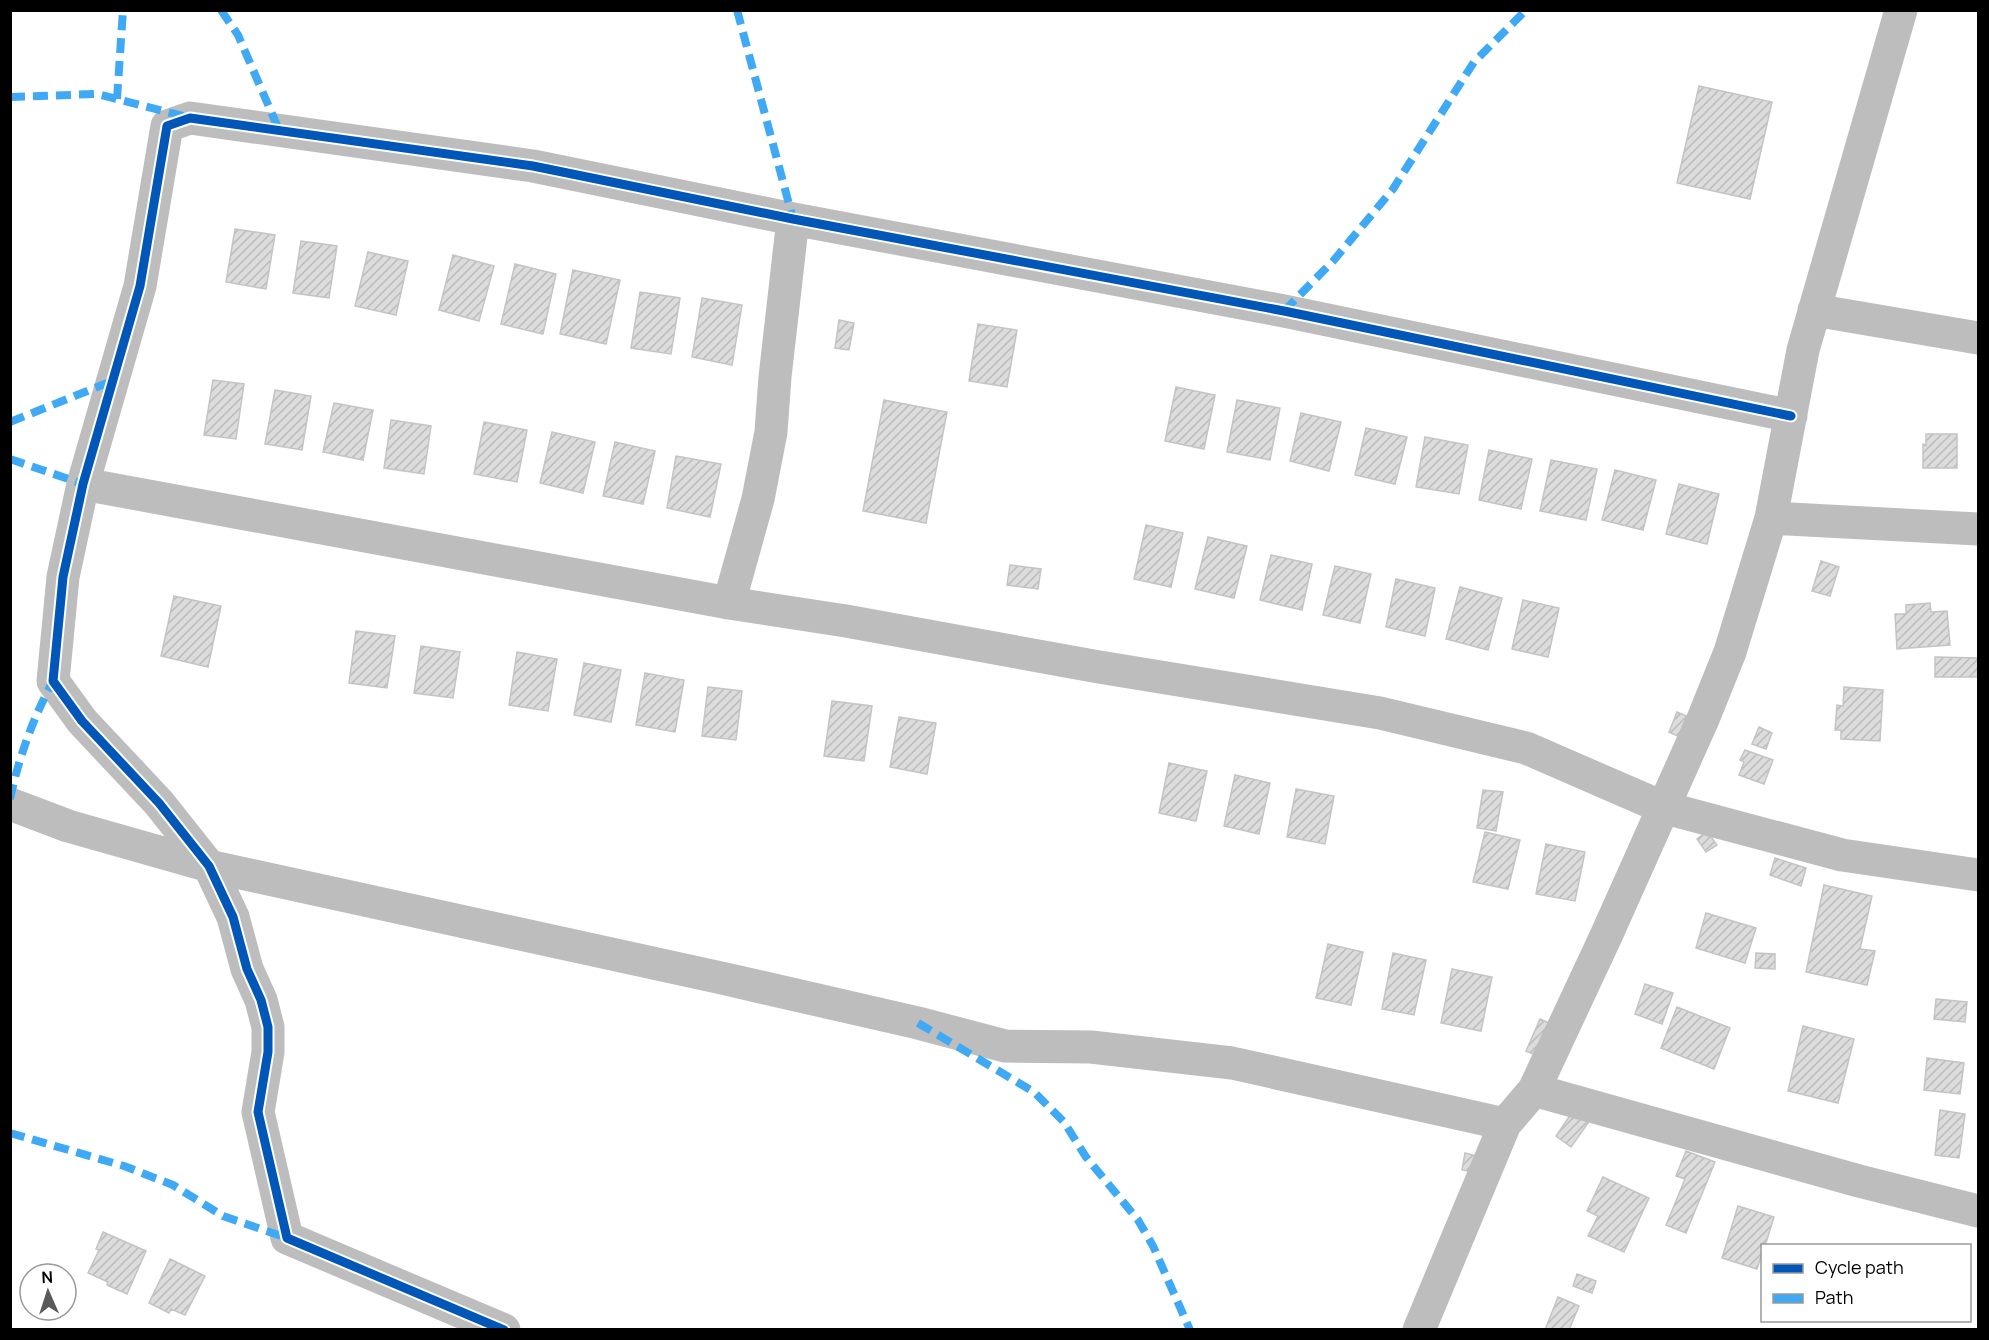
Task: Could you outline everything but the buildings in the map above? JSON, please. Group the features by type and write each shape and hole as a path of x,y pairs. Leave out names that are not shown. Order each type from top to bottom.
{"street":[{"path":"1419,1329 1505,1124 1534,1090 1606,936 1703,719 1730,652 1771,518 1803,350 1901,10"},
{"path":"504,1329 287,1238 258,1112 268,1052 268,1028 261,1000 247,969 233,917 208,866 159,803 82,721 53,681 63,577 83,484 140,286 167,126 190,118 533,166 793,219 1284,310 1791,416"},
{"path":"729,603 758,499 771,432 793,219"},
{"path":"1814,310 1978,338"},
{"path":"83,484 729,603 1380,713 1526,748 1662,807 1842,855 1978,876"},
{"path":"1771,518 1978,529"},
{"path":"10,804 68,826 208,866 726,979 1005,1046 1091,1047 1232,1063 1505,1124"},
{"path":"1534,1090 1859,1181 1978,1211"}],"marked path":[{"path":"117,99 123,10"},
{"path":"221,10 238,35 279,130"},
{"path":"737,10 793,219"},
{"path":"1284,311 1334,260 1393,189 1474,62 1526,10"},
{"path":"10,97 97,94 187,117"},
{"path":"10,422 112,381"},
{"path":"10,459 83,484"},
{"path":"10,799 27,738 53,681"},
{"path":"918,1023 1034,1092 1064,1122 1086,1157 1138,1220 1153,1246 1190,1330"},
{"path":"10,1133 124,1166 173,1185 223,1216 287,1238"}],"cycle path":[{"path":"504,1330 287,1238 258,1112 268,1052 268,1027 261,1000 247,969 233,917 209,866 159,803 82,721 53,681 63,577 83,484 140,286 167,126 190,118 533,166 793,219 1284,311 1791,416"}]}
